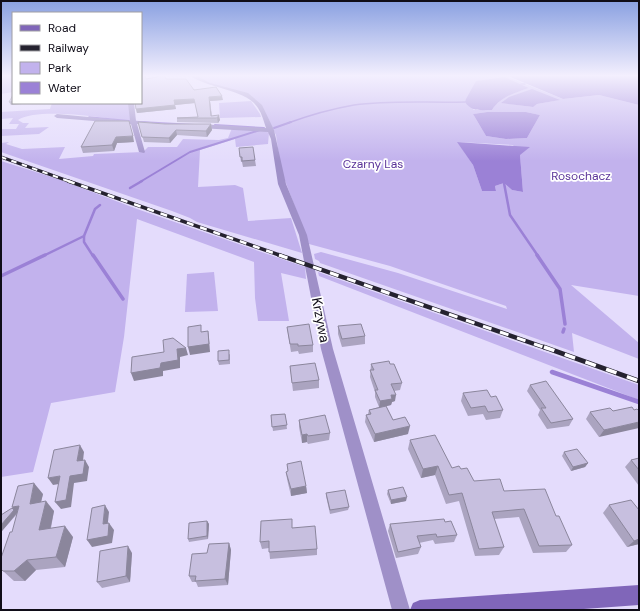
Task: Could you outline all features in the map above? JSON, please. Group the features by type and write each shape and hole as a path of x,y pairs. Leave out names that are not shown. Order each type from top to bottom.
{"street":[{"path":"131,104 133,122 142,152"},
{"name":"Krzywa","path":"257,104 260,106 274,139 282,184 303,235 327,350 401,610"},
{"path":"57,116 159,125"},
{"path":"195,126 270,130"},
{"path":"420,610 542,606 639,595"}],"green space":[{"path":"52,104 129,104 131,119 129,121 72,114 41,114 28,116 18,120 23,123 29,123 25,128 49,127 39,134 1,136 1,129 16,129 19,124 9,124 13,118 1,119 1,112 50,109"},
{"path":"219,104 253,104 261,117 220,118"},
{"path":"255,104 479,104 473,110 492,110 497,104 532,107 540,104 633,104 639,105 639,296 571,285 639,343 639,359 572,333 574,352 320,263 315,259 314,254 321,252 398,273 507,309 506,306 390,266 309,244 281,170 276,135 267,118","holes":["487,112 526,112 540,115 527,138 506,139 486,136 473,114","458,142 513,145 520,155 523,192 512,190 504,183 495,186 496,191 482,191 473,165"]},
{"path":"232,128 266,131 269,133 268,144 236,147 235,139 200,150 198,187 235,185 243,188 248,221 291,218 302,253 197,222 172,211 1,152 1,143 9,142 6,144 22,149 65,147 59,159 93,156 94,154 143,152 148,147 177,147 183,139 219,140 228,138"},
{"path":"1,161 58,179 137,209 305,267 306,279 281,273 289,321 258,321 255,298 254,262 137,219 124,337 115,392 51,403 33,472 1,477"},
{"path":"214,272 218,311 185,312 187,274"},
{"path":"318,272 639,385 639,400 319,276"}],"water":[{"path":"467,104 497,104 492,110 473,109"},
{"path":"505,104 540,104 533,107"},
{"path":"487,112 526,112 540,115 527,138 506,139 486,136 473,114"},
{"path":"457,142 530,147 520,155 523,192 512,190 504,183 495,186 496,191 482,191 473,165"}],"building":[{"path":"135,104 175,104 175,105 136,109"},
{"path":"195,104 210,104 211,116 219,115 217,118 177,118 198,117"},
{"path":"95,121 129,121 133,136 116,137 112,145 81,147"},
{"path":"138,122 165,124 211,124 206,131 176,130 169,138 142,137"},
{"path":"253,147 255,160 242,161 239,148"},
{"path":"309,324 313,345 298,346 298,344 290,344 287,327"},
{"path":"361,324 365,336 342,339 338,326"},
{"path":"201,325 201,332 208,331 209,344 188,347 188,327"},
{"path":"173,338 186,348 177,349 178,360 161,363 160,368 131,373 132,357 164,352 163,340"},
{"path":"229,350 229,360 218,361 218,351"},
{"path":"389,361 390,364 394,364 402,383 391,384 396,395 391,395 392,399 380,401 375,390 378,390 370,370 374,370 371,364"},
{"path":"315,363 319,380 292,383 290,366"},
{"path":"546,381 573,419 551,423 541,408 546,408 530,385"},
{"path":"487,390 491,397 496,396 503,410 488,412 485,406 471,408 463,393"},
{"path":"386,406 393,420 405,417 410,426 375,434 366,415 371,414 369,410"},
{"path":"632,407 634,410 637,409 639,411 639,422 604,430 590,412 610,408 613,411"},
{"path":"285,414 287,425 272,427 271,415"},
{"path":"325,415 330,433 308,436 307,434 302,435 299,420"},
{"path":"435,435 452,468 459,466 461,469 467,468 474,481 500,479 504,491 545,489 556,516 559,516 572,545 539,546 524,509 492,512 504,547 479,549 462,493 449,495 438,466 423,469 410,440"},
{"path":"80,445 77,461 85,460 83,474 70,476 66,500 55,502 60,476 48,478 54,450"},
{"path":"577,449 588,463 573,467 564,452"},
{"path":"639,458 639,470 631,460"},
{"path":"301,461 306,486 291,489 286,472 288,471 287,464"},
{"path":"34,483 30,504 46,501 39,530 65,526 56,557 27,560 14,571 3,571 1,569 1,558 10,532 12,532 19,506 12,507 18,486"},
{"path":"403,487 407,497 391,500 388,490"},
{"path":"345,490 349,507 330,510 326,493"},
{"path":"631,500 639,510 639,539 634,541 609,505"},
{"path":"105,505 103,524 109,523 108,536 87,540 92,508"},
{"path":"12,508 14,510 1,525 1,515"},
{"path":"292,519 292,528 315,526 317,549 269,552 269,541 260,542 261,521"},
{"path":"444,519 445,522 451,521 457,535 437,537 436,534 417,536 421,547 398,552 390,524"},
{"path":"207,521 207,536 188,539 189,523"},
{"path":"229,543 225,579 195,581 196,576 189,576 192,554 207,553 209,544"},
{"path":"128,546 126,576 97,582 100,551"}],"waterway":[{"path":"288,123 321,112 364,104"},
{"path":"89,117 144,122"},
{"path":"144,122 195,125"},
{"path":"144,122 152,123"},
{"path":"274,128 291,122"},
{"path":"215,125 264,128"},
{"path":"140,182 190,152 260,130"},
{"path":"130,188 142,181"},
{"path":"504,183 510,215 538,256"},
{"path":"84,236 95,209 100,205"},
{"path":"43,256 84,236"},
{"path":"84,236 84,242 93,256"},
{"path":"1,276 45,255"},
{"path":"93,255 123,299"},
{"path":"537,255 560,289 565,324"},
{"path":"552,372 639,402"}],"railway":[{"path":"1,157 71,182"},
{"path":"68,181 282,256"},
{"path":"279,255 546,348"},
{"path":"544,347 639,381"}],"park label":[{"name":"Czarny Las","path":"373,164"},
{"name":"Rosochacz","path":"581,176"}]}
